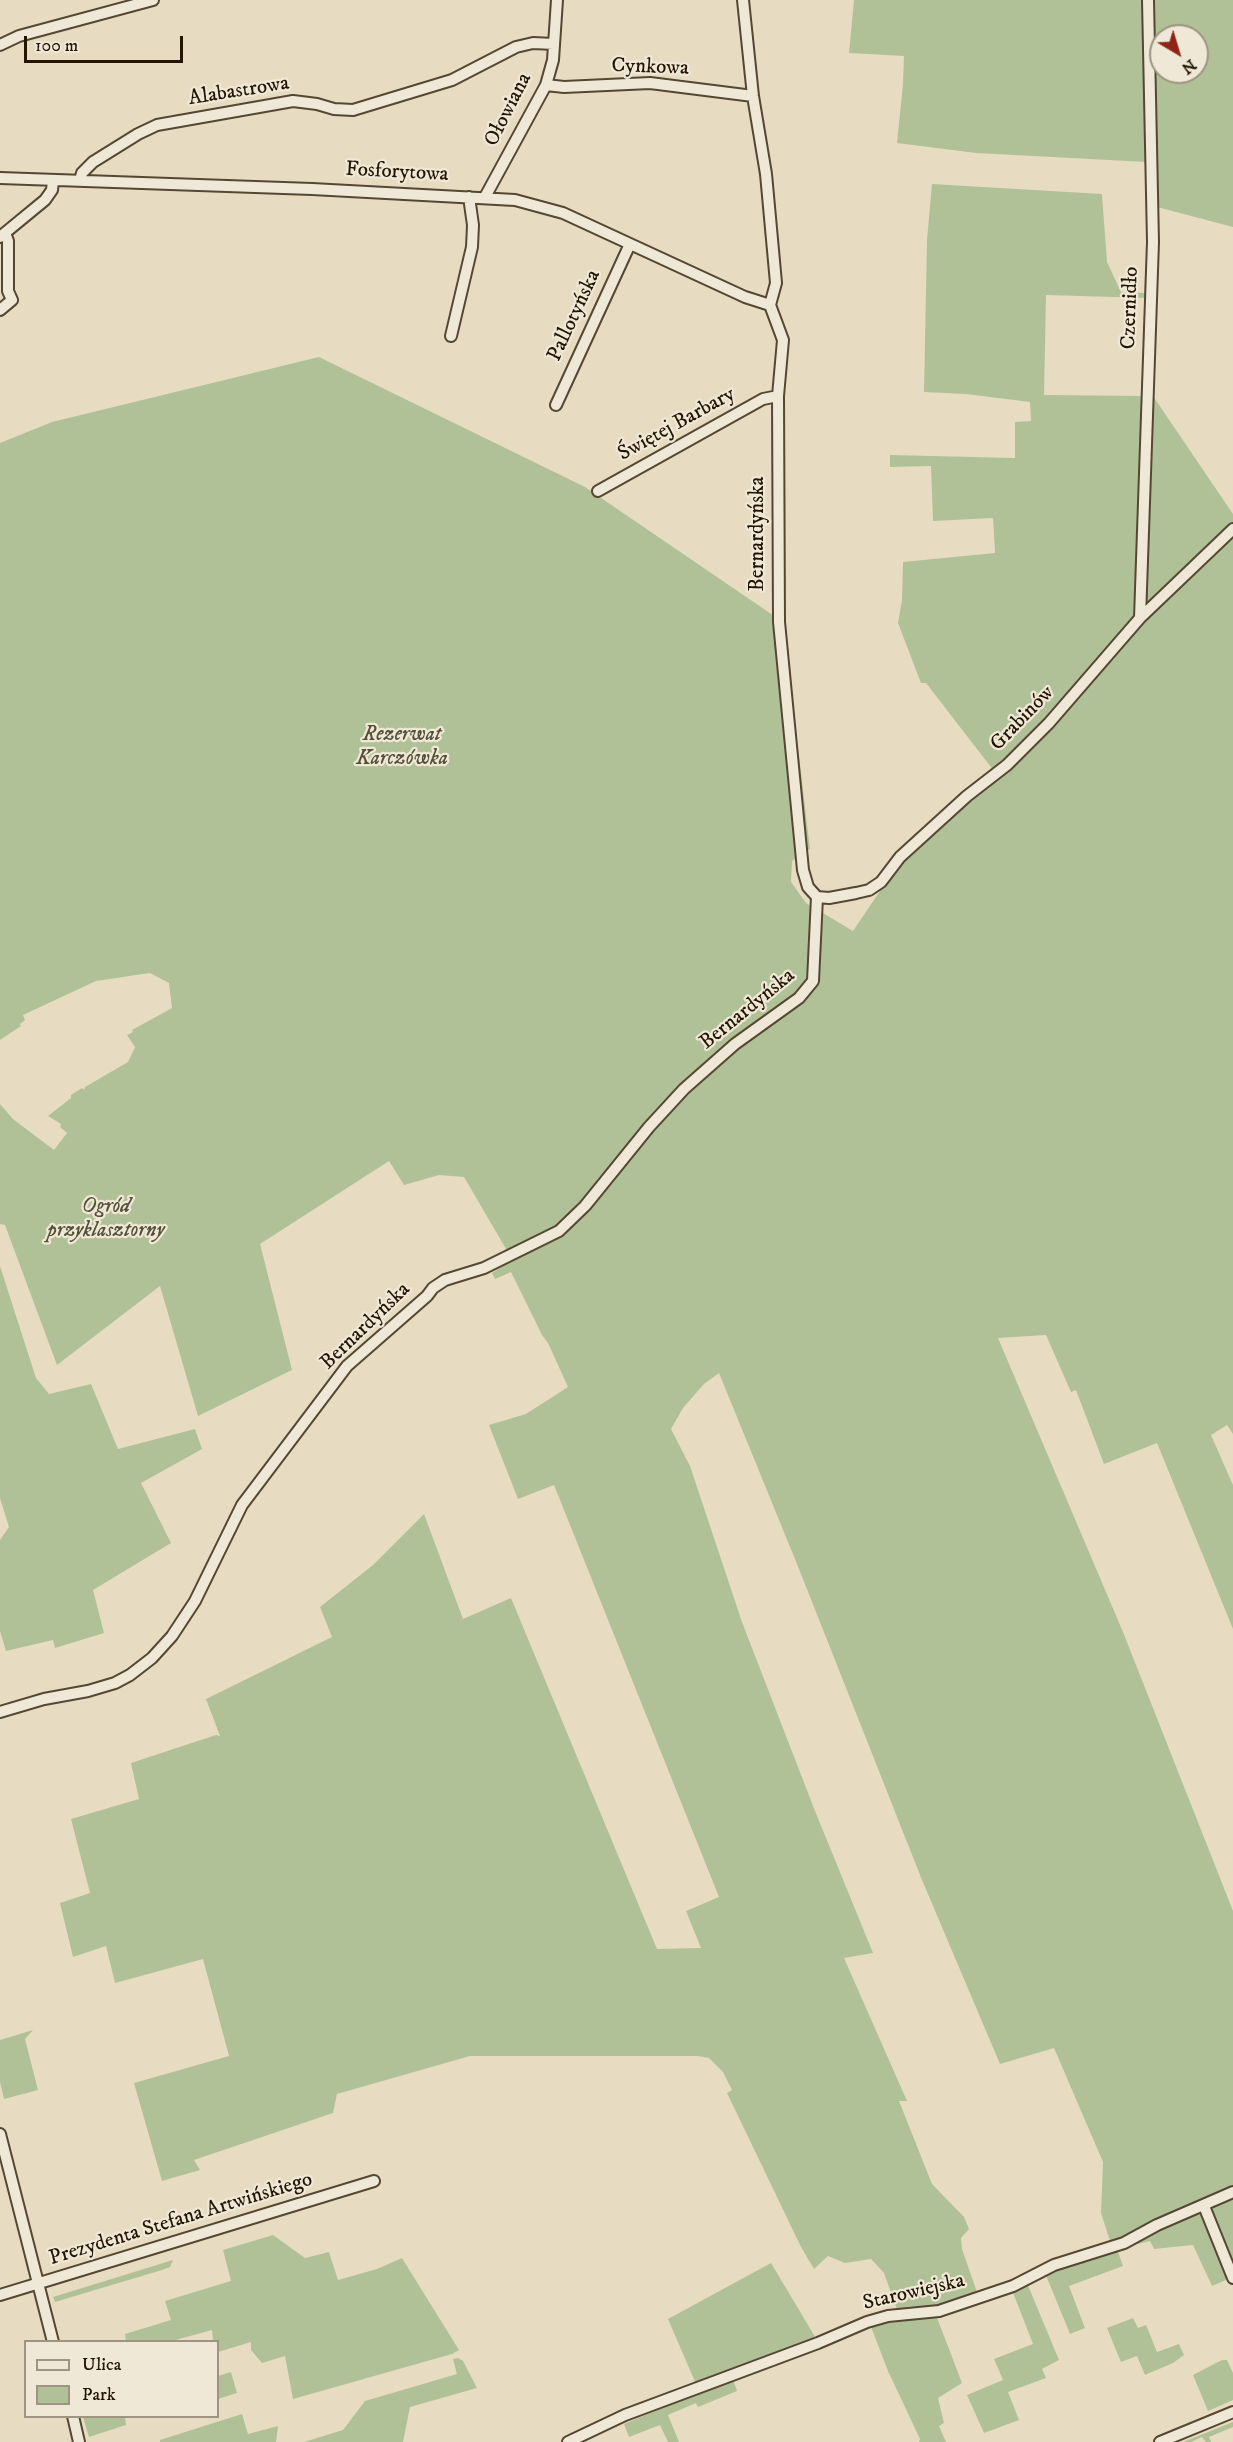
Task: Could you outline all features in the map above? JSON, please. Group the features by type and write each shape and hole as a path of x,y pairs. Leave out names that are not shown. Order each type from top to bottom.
{"street":[{"path":"0,45 19,36 153,0"},
{"name":"Ołowiana","path":"485,197 546,85 552,66 557,0"},
{"path":"743,0 753,96 766,174 776,283 770,305"},
{"name":"Czernidło","path":"1140,618 1153,242 1148,0"},
{"name":"Alabastrowa","path":"80,180 81,173 93,162 157,125 293,101 334,109 353,110 452,80 516,47 554,44"},
{"name":"Cynkowa","path":"546,85 564,87 650,83 753,96"},
{"name":"Fosforytowa","path":"0,178 470,196 515,200 556,210 745,297 770,305"},
{"path":"0,310 12,300 8,291 8,241 2,235 45,200 52,190 53,180"},
{"path":"451,336 471,247 473,225 470,196"},
{"name":"Pallotyńska","path":"556,405 630,244"},
{"name":"Bernardyńska","path":"0,1712 44,1699 88,1691 115,1683 152,1658 172,1636 195,1601 242,1504 347,1366 427,1296 433,1288 445,1280 484,1268 559,1232 585,1206 649,1127 684,1089 735,1044 799,998 813,981 817,897 808,887 803,870 781,652 778,396 783,340 770,305"},
{"name":"Świętej Barbary","path":"598,491 763,399 778,396"},
{"name":"Grabinów","path":"817,897 829,898 862,892 881,882 900,857 967,796 1007,765 1049,723 1140,618 1233,529"},
{"path":"0,2134 53,2340"},
{"name":"Prezydenta Stefana Artwińskiego","path":"0,2295 374,2181"},
{"name":"Starowiejska","path":"568,2442 582,2439 625,2415 818,2343 867,2322 888,2316 939,2311 1013,2286 1054,2265 1129,2241 1157,2225 1233,2192"},
{"path":"1204,2206 1233,2278"},
{"path":"1160,2442 1233,2412"},
{"path":"73,2418 79,2442"}],"green space":[{"path":"854,0 1147,0 1147,162 976,153 897,143 904,56 849,53"},
{"path":"1152,0 1233,0 1233,227 1157,207 1154,84 1209,84 1209,24 1153,24"},
{"path":"932,184 1102,194 1107,262 1121,292 1144,293 1148,222 1147,298 1046,295 1044,395 1145,396 1137,616 1049,719 994,771 926,683 921,683 898,623 902,600 903,562 995,553 993,518 933,521 931,466 890,467 890,455 1015,458 1015,422 1031,421 1030,402 966,394 924,392 927,240"},
{"path":"319,357 585,487 783,622 810,849 792,861 791,882 806,903 853,931 901,860 967,801 1148,615 1233,534 1233,1434 1227,1425 1211,1435 1233,1485 1233,1629 1157,1443 1104,1464 1076,1390 1071,1392 1046,1335 998,1338 1123,1632 1233,1911 1233,2280 1228,2279 1212,2286 1193,2245 1154,2249 1150,2241 1117,2249 1123,2266 1069,2286 1085,2328 1070,2334 1045,2273 1111,2244 1101,2213 1103,2162 1054,2048 1000,2064 922,1880 719,1373 704,1384 683,1408 671,1429 690,1466 742,1622 873,1953 844,1958 907,2101 899,2101 932,2184 964,2217 969,2229 961,2238 962,2249 978,2295 936,2315 962,2383 938,2398 944,2423 939,2426 946,2442 919,2442 920,2439 888,2371 868,2319 898,2312 884,2273 871,2259 845,2263 828,2256 814,2269 801,2247 727,2093 732,2090 723,2072 709,2058 697,2056 470,2056 337,2094 333,2113 194,2160 200,2170 162,2181 134,2083 229,2056 203,1959 115,1983 106,1946 73,1957 60,1903 90,1893 71,1819 139,1799 131,1763 216,1735 220,1736 206,1699 332,1637 320,1607 373,1565 424,1514 463,1619 511,1598 657,1949 701,1948 686,1911 719,1897 554,1485 518,1499 489,1425 526,1414 568,1387 511,1272 495,1279 492,1273 558,1236 717,1065 729,1044 558,1229 509,1254 464,1177 439,1175 404,1185 389,1161 260,1244 292,1370 198,1416 160,1286 57,1365 5,1225 0,1224 0,1104 13,1119 54,1150 67,1133 60,1127 61,1124 48,1116 71,1098 71,1095 82,1088 84,1090 85,1087 128,1062 135,1047 127,1035 172,1008 169,983 150,973 96,981 23,1015 25,1020 20,1024 21,1026 0,1040 0,443 52,422"},
{"path":"1150,396 1153,396 1233,514 1233,524 1145,606"},
{"path":"0,1266 36,1378 49,1394 91,1384 118,1449 195,1429 202,1449 141,1483 171,1543 93,1590 104,1633 55,1648 53,1640 6,1651 0,1631 0,1540 9,1527 0,1498"},
{"path":"33,2030 25,2039 38,2090 4,2099 0,2082 0,2040"},
{"path":"273,2235 305,2258 329,2252 338,2280 377,2269 402,2258 459,2350 452,2354 293,2399 285,2356 262,2363 251,2350 251,2342 219,2352 219,2340 213,2340 212,2330 176,2340 126,2340 125,2334 171,2320 165,2301 231,2281 223,2250"},
{"path":"173,2260 170,2267 162,2270 55,2302 53,2297"},
{"path":"771,2263 817,2340 696,2384 668,2319"},
{"path":"1027,2283 1059,2360 1042,2369 1046,2378 1008,2392 1019,2420 984,2433 967,2395 1003,2380 994,2359 1033,2344 1012,2290"},
{"path":"1133,2318 1138,2328 1146,2325 1157,2352 1179,2344 1184,2355 1173,2363 1145,2375 1137,2356 1121,2362 1107,2328"},
{"path":"458,2358 463,2361 477,2388 410,2407 403,2442 304,2442 343,2430 365,2401 457,2374 453,2359"},
{"path":"1222,2360 1227,2360 1233,2373 1233,2400 1208,2411 1193,2375"},
{"path":"231,2372 237,2393 219,2399 219,2376"},
{"path":"733,2379 737,2391 698,2407 696,2403 668,2415 679,2442 668,2442 660,2425 629,2437 624,2424"},
{"path":"242,2414 248,2434 278,2426 276,2442 160,2442 160,2440"},
{"path":"83,2418 125,2418 126,2425 89,2437"},
{"path":"1233,2422 1233,2427 1209,2437 1211,2442 1206,2442 1202,2437 1191,2442 1183,2442"}],"park label":[{"name":"Rezerwat Karczówka","path":"402,748"},
{"name":"Ogród przyklasztorny","path":"106,1220"}]}
